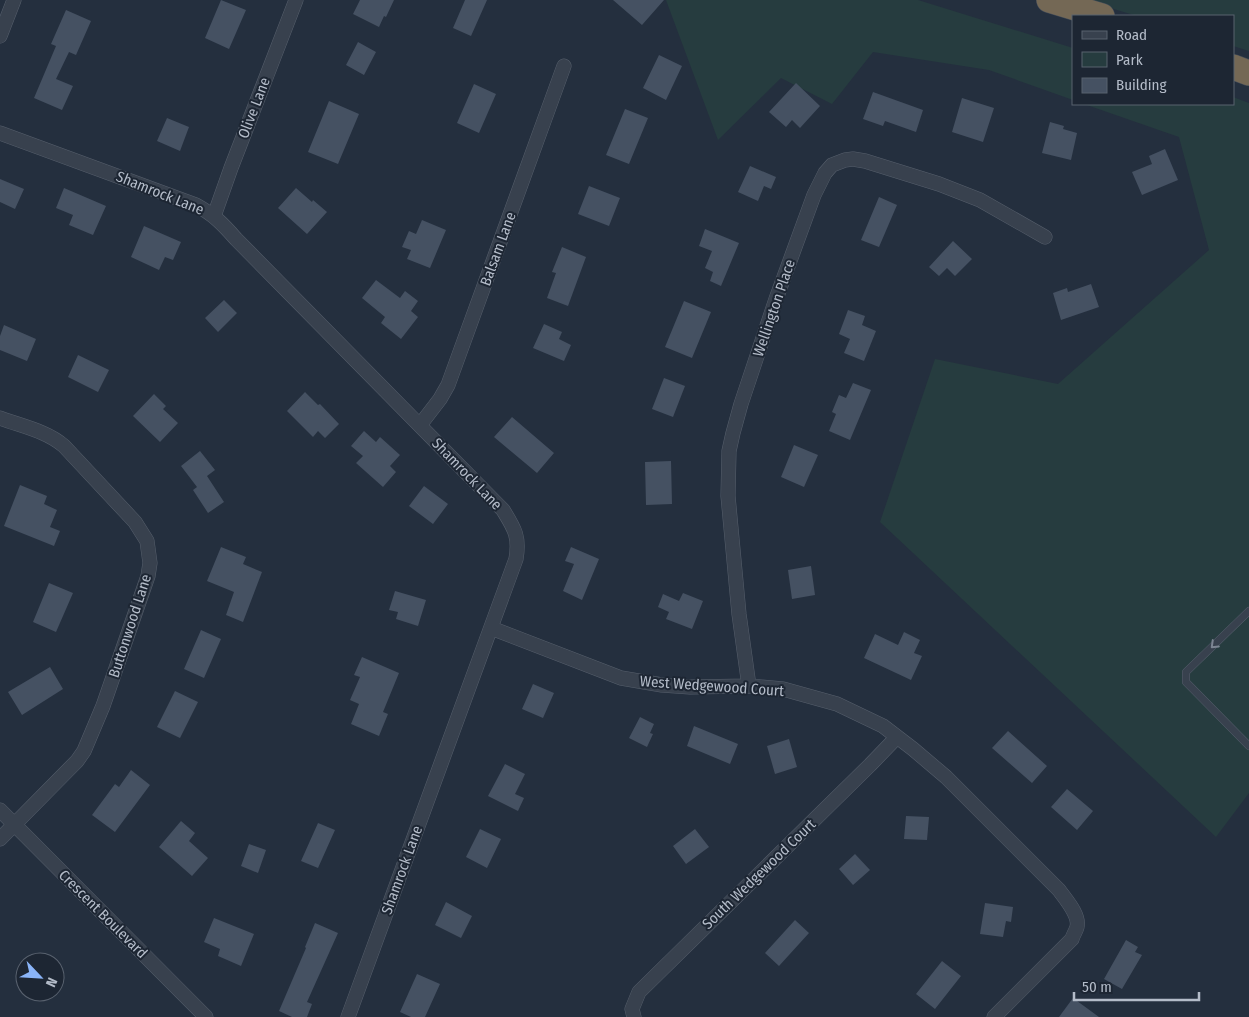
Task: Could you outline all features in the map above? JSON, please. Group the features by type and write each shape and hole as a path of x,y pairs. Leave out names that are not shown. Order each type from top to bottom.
{"highway":[{"path":"1057,2 1091,15"},
{"path":"1057,2 1099,15"},
{"path":"1234,56 1249,61"},
{"path":"1234,68 1249,73"}],"street":[{"path":"0,36 14,0"},
{"name":"Olive Lane","path":"214,216 296,0"},
{"name":"Balsam Lane","path":"420,425 448,385 564,66"},
{"name":"Shamrock Lane","path":"0,133 196,205 214,216 503,510 517,537 516,559 348,1017"},
{"name":"Wellington Place","path":"749,686 739,614 728,496 729,451 741,404 776,299 814,195 825,173 832,165 845,160 865,161 939,184 980,200 1045,237"},
{"name":"Buttonwood Lane","path":"0,418 56,439 64,446 135,522 146,542 150,563 148,576 103,706 84,751 77,761 0,839"},
{"name":"West Wedgewood Court","path":"491,628 621,678 662,685 690,687 749,686 783,689 820,698 883,726 913,749 946,777 1059,890 1076,917 1078,926 1073,937 994,1017"},
{"name":"South Wedgewood Court","path":"634,1017 632,1008 639,992 897,737"},
{"name":"Crescent Boulevard","path":"0,810 206,1017"}],"lane":[{"path":"1249,612 1186,672 1186,682 1249,746"}],"green space":[{"path":"666,0 918,0 1072,48 1072,100 989,70 873,52 832,104 781,78 718,140"},
{"path":"1084,0 1249,0 1249,51 1234,46 1234,15 1134,15"},
{"path":"1234,97 1249,103 1249,793 1216,837 880,522 935,359 1058,384 1209,250 1179,137 1087,105 1234,105"}],"building":[{"path":"221,0 246,10 229,49 205,38"},
{"path":"360,0 394,0 379,27 353,14"},
{"path":"465,0 487,0 471,36 453,28"},
{"path":"613,0 664,0 642,25"},
{"path":"66,10 91,21 76,55 69,52 56,79 73,86 62,110 34,98 56,46 51,44"},
{"path":"358,42 376,52 364,75 346,65"},
{"path":"659,55 682,66 666,100 643,88"},
{"path":"796,83 820,106 800,128 792,120 786,127 769,112"},
{"path":"474,84 496,94 479,133 457,123"},
{"path":"873,92 923,110 916,132 885,121 883,126 863,119"},
{"path":"962,98 994,108 983,142 952,132"},
{"path":"329,101 359,114 338,164 308,152"},
{"path":"625,109 648,118 629,164 606,155"},
{"path":"167,118 189,127 180,151 157,141"},
{"path":"1050,122 1064,126 1063,129 1077,133 1071,160 1042,153"},
{"path":"1165,149 1178,180 1142,195 1132,172 1152,164 1149,156"},
{"path":"750,166 776,177 771,189 764,186 758,201 738,192"},
{"path":"0,179 24,189 15,209 0,202"},
{"path":"589,186 620,198 609,226 578,214"},
{"path":"64,188 106,206 93,235 69,225 73,215 56,208"},
{"path":"296,188 327,212 307,234 278,208"},
{"path":"879,197 897,205 879,247 861,240"},
{"path":"422,220 446,230 430,268 407,259 411,250 402,247 409,231 416,234"},
{"path":"144,226 181,242 173,260 165,257 159,270 131,257"},
{"path":"705,229 739,243 721,286 710,281 713,272 705,268 712,251 699,246"},
{"path":"953,241 972,259 955,276 947,268 939,276 929,267"},
{"path":"562,247 586,257 568,306 547,298 556,273 552,272"},
{"path":"376,280 400,298 405,291 418,301 411,311 418,317 401,339 381,323 385,317 362,298"},
{"path":"1091,284 1099,307 1061,320 1053,293 1067,288 1068,292"},
{"path":"224,300 237,313 218,332 205,318"},
{"path":"684,301 711,312 692,358 665,347"},
{"path":"848,310 865,316 862,325 876,331 864,361 844,353 850,339 839,334"},
{"path":"544,324 562,332 559,339 571,345 564,361 533,348"},
{"path":"4,325 36,339 27,361 0,350 0,336"},
{"path":"78,355 109,370 98,392 68,377"},
{"path":"664,378 685,386 673,417 652,409"},
{"path":"853,383 871,390 850,440 829,431 836,414 832,412 839,395 846,398"},
{"path":"305,392 318,405 320,404 339,424 325,438 318,431 313,437 287,411"},
{"path":"154,394 166,406 163,409 178,423 160,442 133,416"},
{"path":"512,417 554,453 537,473 494,437"},
{"path":"364,431 376,442 380,437 400,455 390,466 396,472 383,487 356,463 363,456 351,446"},
{"path":"794,445 818,455 804,487 781,477"},
{"path":"200,451 215,470 207,476 224,502 208,513 193,490 197,487 181,466"},
{"path":"671,461 672,504 646,505 645,462"},
{"path":"20,485 47,496 44,504 57,510 50,527 60,531 54,546 4,526"},
{"path":"424,486 448,504 433,524 409,506"},
{"path":"221,547 246,557 243,564 262,572 243,622 226,615 234,592 207,581"},
{"path":"571,547 599,559 582,600 563,591 574,564 565,561"},
{"path":"811,566 815,595 792,599 788,570"},
{"path":"49,583 73,593 56,632 33,622"},
{"path":"395,591 426,600 418,626 396,619 398,612 389,610"},
{"path":"683,593 703,601 692,629 666,619 669,612 658,607 663,594 679,601"},
{"path":"201,630 221,639 204,678 184,669"},
{"path":"904,632 920,640 914,653 922,656 911,680 864,658 875,634 898,645"},
{"path":"362,657 399,673 383,712 388,714 379,736 351,724 359,704 350,700 360,677 354,675"},
{"path":"50,667 63,689 22,715 8,692"},
{"path":"533,684 554,693 543,718 522,709"},
{"path":"175,691 198,702 180,738 157,727"},
{"path":"640,717 654,724 650,733 653,734 647,747 629,738"},
{"path":"694,726 738,744 730,764 687,746"},
{"path":"1008,731 1047,766 1032,783 992,748"},
{"path":"789,739 797,767 775,774 767,746"},
{"path":"505,764 525,774 515,794 524,798 518,811 488,796"},
{"path":"131,770 150,785 115,832 92,815 115,784 119,787"},
{"path":"1067,789 1093,811 1077,830 1051,807"},
{"path":"906,816 929,817 927,840 904,839"},
{"path":"181,821 195,833 189,841 208,858 192,876 159,847"},
{"path":"318,823 335,830 318,868 301,861"},
{"path":"480,829 501,839 487,868 466,857"},
{"path":"695,829 709,847 686,864 673,846"},
{"path":"249,844 266,850 258,873 241,866"},
{"path":"855,854 870,870 853,885 839,869"},
{"path":"446,902 472,916 461,938 435,925"},
{"path":"985,903 1013,907 1011,922 1006,921 1003,937 980,934"},
{"path":"214,918 254,934 241,966 218,956 220,949 204,942"},
{"path":"795,920 809,933 779,966 765,953"},
{"path":"315,923 338,933 307,1002 312,1004 307,1017 292,1017 279,1011"},
{"path":"1126,940 1138,947 1135,952 1142,955 1122,989 1104,979"},
{"path":"942,961 961,976 935,1009 916,994"},
{"path":"417,974 440,984 425,1017 411,1017 400,1012"},
{"path":"1073,998 1099,1017 1059,1017"}]}
